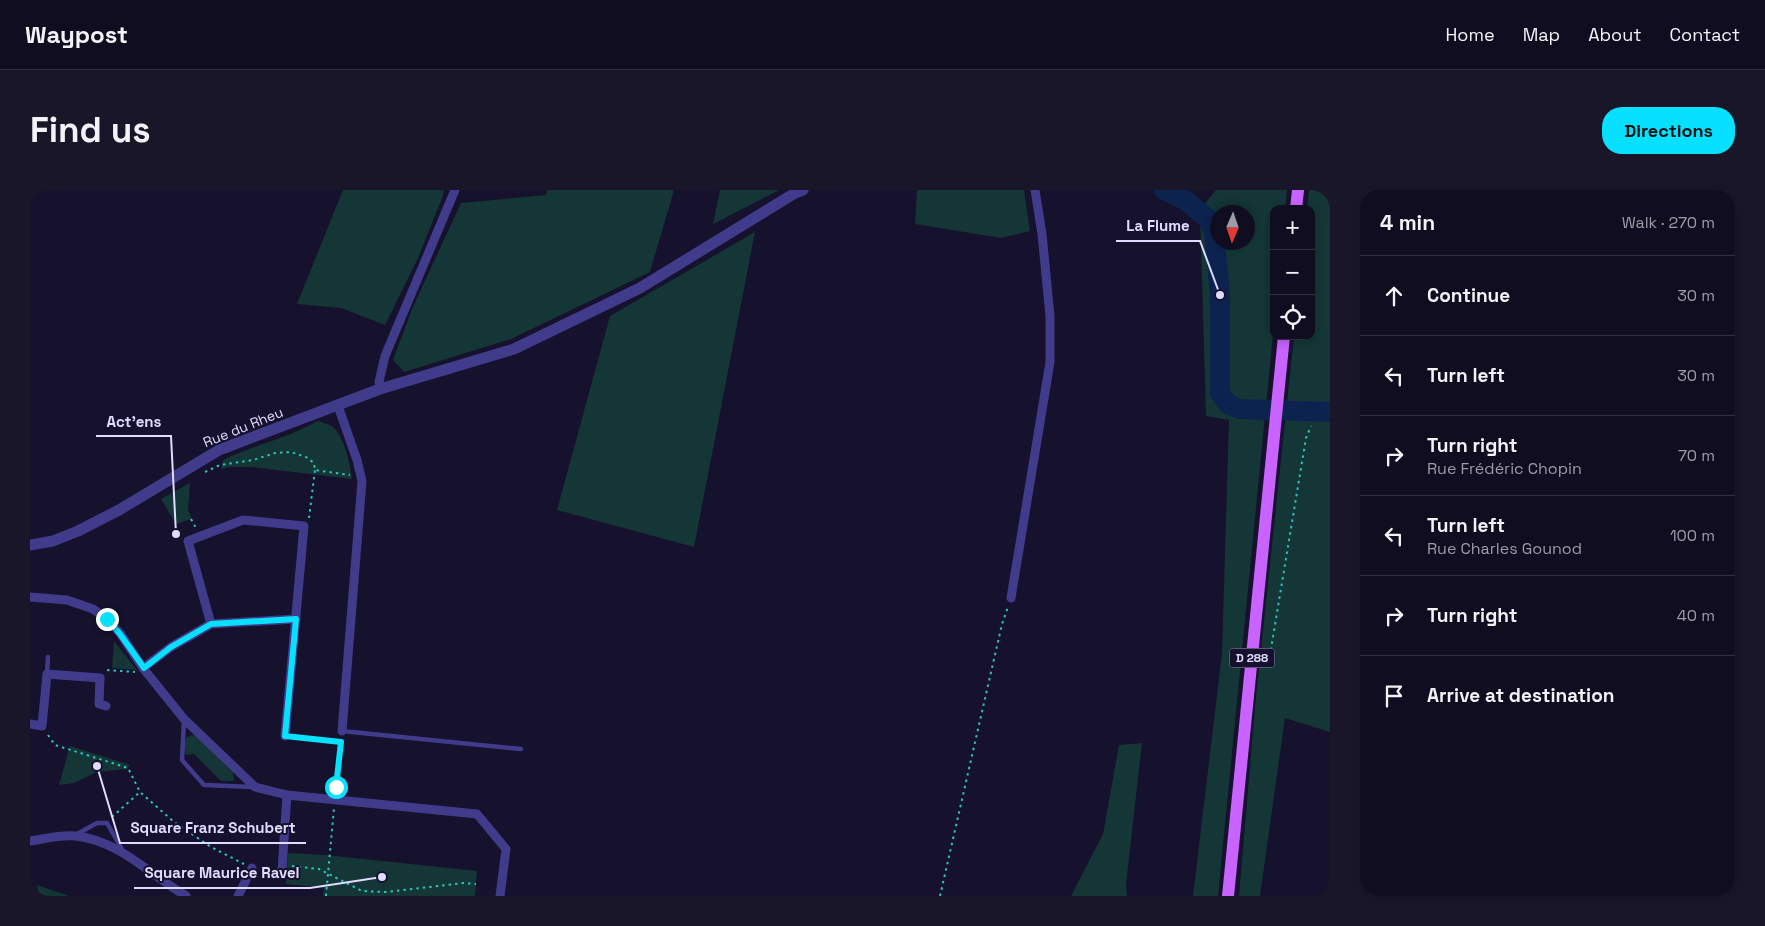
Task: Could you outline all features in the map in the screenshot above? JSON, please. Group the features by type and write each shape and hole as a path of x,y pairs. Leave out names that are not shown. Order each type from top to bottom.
{"main road":[{"path":"1296,205 1298,190"},
{"name":"D 288","path":"1228,896 1284,340"}],"street":[{"path":"380,389 379,382 385,356 455,190"},
{"name":"Rue du Rheu","path":"30,545 53,541 120,510 218,450 380,389 514,349 640,288 795,193 803,190"},
{"path":"1011,598 1050,362 1050,316 1042,234 1035,190"},
{"path":"338,406 357,460 361,496 342,732"},
{"path":"211,624 188,540 243,520 304,526 285,736"},
{"path":"30,597 67,600 93,609 107,619 184,719 254,787 287,795 477,814 506,849 500,896"},
{"path":"145,670 171,647 211,624 296,619"},
{"path":"30,724 42,726 47,674 100,678 99,704 106,706"},
{"path":"282,868 287,795"},
{"path":"30,841 74,836 109,845 124,852 167,885 186,896"},
{"path":"238,896 252,868"}],"lane":[{"path":"47,674 48,657"},
{"path":"184,719 182,760 204,785 254,787"},
{"path":"342,732 521,749"},
{"path":"74,836 97,823 107,823 124,852"}],"path":[{"path":"1251,668 1264,667 1269,661 1306,438 1311,426"},
{"path":"205,472 220,465 253,460 275,453 291,452 306,457 314,463 315,470 309,518 304,526"},
{"path":"315,470 360,476"},
{"path":"940,896 1002,624 1011,598"},
{"path":"100,678 105,670 145,670"},
{"path":"42,726 55,745 128,768 140,792 174,822 211,847 252,868 319,869 362,891 386,892 463,883 476,884"},
{"path":"326,896 342,732"},
{"path":"285,736 341,742"},
{"path":"107,823 116,812 140,792"}],"green space":[{"path":"343,190 444,190 418,258 385,325 341,308 297,304"},
{"path":"547,190 674,190 650,272 511,339 404,372 393,360 412,309 461,203 546,195"},
{"path":"720,190 779,190 713,224"},
{"path":"917,190 1024,190 1030,231 1001,238 915,224"},
{"path":"1216,190 1287,190 1285,205 1270,205 1270,340 1272,340 1218,896 1193,896 1222,653 1229,420 1206,416 1200,210"},
{"path":"1309,190 1330,190 1330,732 1285,718 1260,896 1239,896 1255,707 1294,340 1315,340 1315,205 1307,205"},
{"path":"755,232 694,547 557,510 610,316"},
{"path":"318,421 333,427 341,438 352,479 251,467 221,469 223,460"},
{"path":"190,483 188,510 192,519 176,524 161,499"},
{"path":"114,641 137,670 112,668"},
{"path":"192,735 197,736 233,773 233,781 221,781 194,754 186,755 184,749 185,740"},
{"path":"1142,743 1126,884 1127,896 1071,896 1103,834 1119,745"},
{"path":"70,746 130,765 127,769 97,772 74,783 59,785"},
{"path":"288,853 326,855 477,871 475,896 323,896 324,888 286,884"},
{"path":"37,885 69,896 39,896"}],"waterway":[{"path":"1164,190 1185,200 1208,219 1214,232 1220,295 1220,393 1228,404 1240,409 1330,412"}],"place":[{"name":"La Flume","path":"1220,295"},
{"name":"Act’ens","path":"176,534"},
{"name":"Square Franz Schubert","path":"97,766"},
{"name":"Square Maurice Ravel","path":"382,877"}],"route":[{"path":"107,619 144,668 171,647 211,624 296,619 285,736 341,742 336,787"}]}
